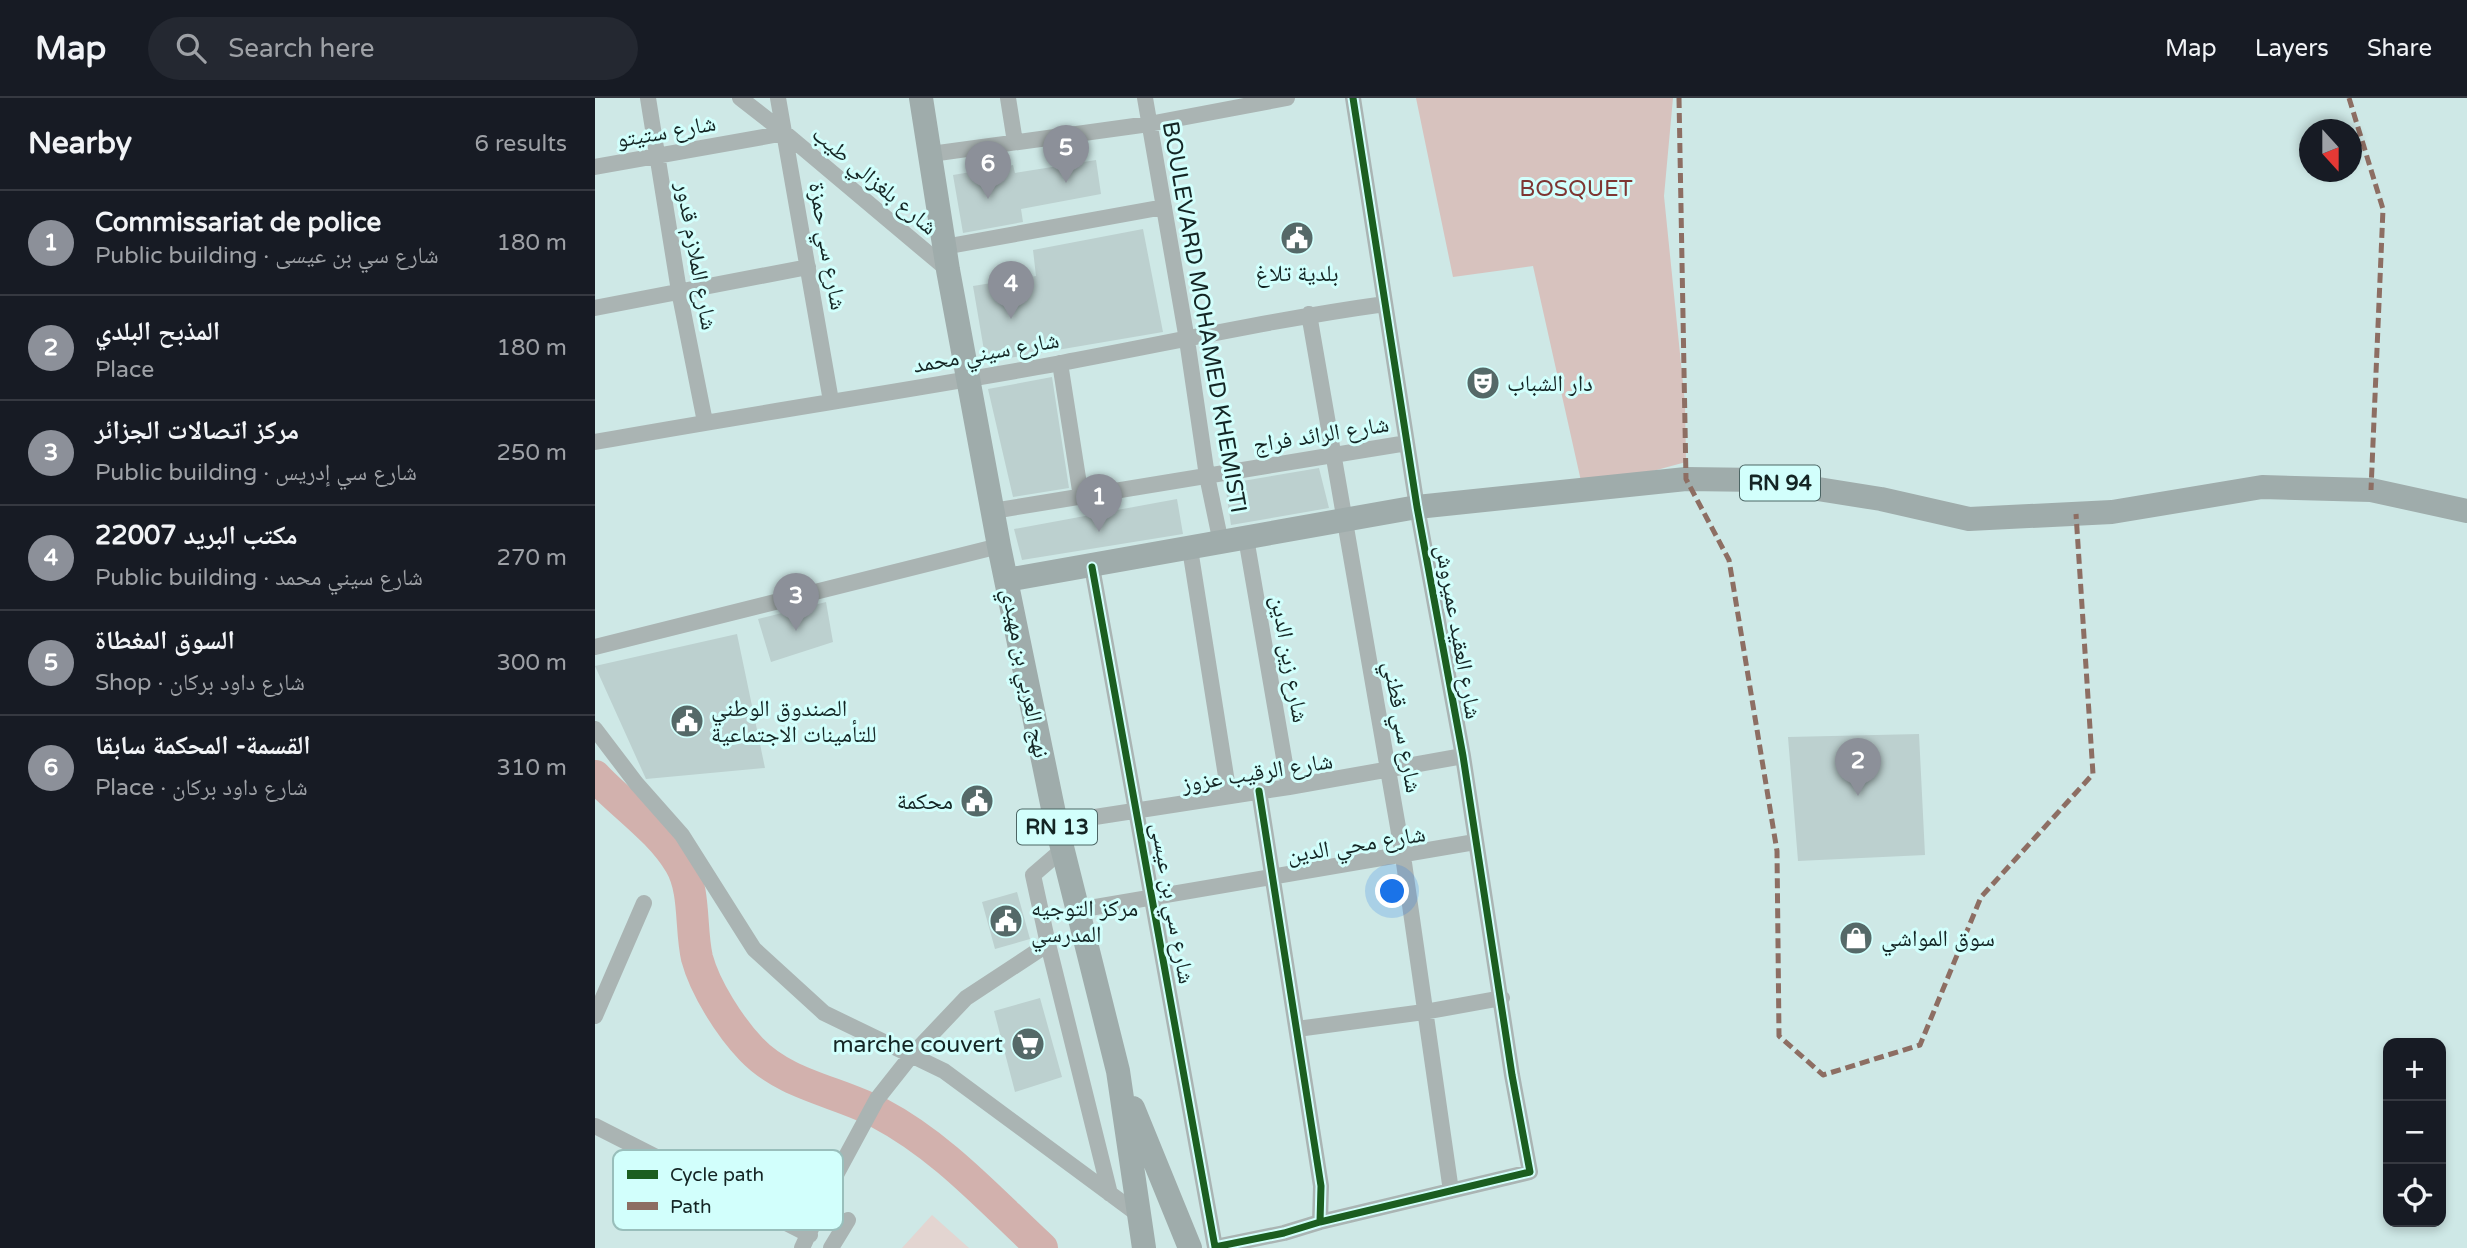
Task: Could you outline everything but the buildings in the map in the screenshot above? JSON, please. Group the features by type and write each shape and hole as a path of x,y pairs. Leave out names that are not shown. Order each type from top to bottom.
{"main road":[{"name":"RN 13","path":"921,98 946,259"},
{"name":"نهج العربي بن مهيدي","path":"946,259 999,546 1056,823 1118,1072"},
{"name":"RN 94","path":"1007,580 1092,567 1417,507 1686,479 1762,480 1881,499 1969,519 2112,512 2262,487 2371,490 2467,512"},
{"name":"RN 13","path":"1118,1072 1144,1248"},
{"name":"RN 13","path":"1118,1072 1190,1248"}],"street":[{"name":"شارع الملازم قدور","path":"648,98 679,291 705,422"},
{"name":"شارع بلغزالي طيب","path":"740,98 946,259"},
{"name":"شارع سي حمزة","path":"778,98 831,401"},
{"path":"1008,98 1015,142"},
{"name":"BOULEVARD MOHAMED KHEMISTI","path":"1145,98 1187,340 1207,476 1221,543"},
{"name":"شارع العقيد عميروش","path":"1353,98 1417,507 1463,756 1512,1075 1530,1172 1451,1191"},
{"path":"931,154 1149,124 1277,99"},
{"name":"شارع ستيتو","path":"595,167 785,133"},
{"path":"946,259 1164,207"},
{"path":"595,308 808,267"},
{"name":"شارع سيني محمد","path":"595,442 1060,363 1309,314 1385,304"},
{"name":"شارع سي قطني","path":"1309,314 1331,454 1403,856 1451,1191"},
{"path":"1060,363 1081,497"},
{"name":"شارع الرائد فراج","path":"993,511 1407,443"},
{"name":"شارع زين الدين","path":"1246,538 1289,787"},
{"path":"595,647 999,546"},
{"path":"1189,549 1229,795"},
{"name":"شارع سي بن عيسى","path":"1092,567 1215,1247"},
{"path":"595,729 636,783 682,835 754,949 824,1013 944,1071 1139,1215"},
{"name":"شارع الرقيب عزوز","path":"1056,823 1289,787 1463,756"},
{"path":"1259,791 1321,1186 1320,1222"},
{"name":"شارع محي الدين","path":"1078,910 1475,842"},
{"path":"1062,850 1033,875 1110,1194"},
{"path":"595,1016 644,903"},
{"path":"843,1162 877,1099 911,1056 965,998 1048,944"},
{"path":"1297,1029 1425,1012 1501,998"},
{"path":"595,1126 639,1150"},
{"path":"1215,1247 1285,1233 1451,1191"},
{"path":"843,1228 848,1220"},
{"path":"786,1230 806,1241"},
{"path":"831,1248 842,1230"}],"shaded area":[{"path":"932,1215 969,1248 902,1248"}],"green space":[{"name":"BOSQUET","path":"1416,98 1673,98 1664,196 1685,403 1686,462 1583,490 1533,266 1453,277"}],"waterway":[{"path":"595,776 662,840 680,864 688,886 695,946 701,970 719,1007 751,1049 779,1071 863,1105 924,1141 965,1175 1042,1248"}],"marked path":[{"path":"1679,98 1686,479 1729,560 1777,851 1779,1036 1823,1075 1920,1045 1981,897 2093,774 2076,514"},
{"path":"2349,98 2383,209 2371,490"}],"cycle path":[{"path":"1320,1222 1530,1172 1512,1075 1463,756 1417,507 1353,98"},
{"path":"1092,567 1215,1247 1284,1233 1320,1222 1321,1186 1259,791"}],"place":[{"name":"السوق المغطاة","path":"1066,183"},
{"name":"القسمة- المحكمة سابقا","path":"988,199"},
{"name":"بلدية تلاغ","path":"1297,238"},
{"name":"مكتب البريد 22007","path":"1011,319"},
{"name":"دار الشباب","path":"1483,383"},
{"name":"Commissariat de police","path":"1099,532"},
{"name":"مركز اتصالات الجزائر","path":"796,631"},
{"name":"الصندوق الوطني للتأمينات الاجتماعية","path":"687,721"},
{"name":"المذبح البلدي","path":"1858,796"},
{"name":"محكمة","path":"977,801"},
{"name":"مركز التوجيه المدرسي","path":"1006,921"},
{"name":"سوق المواشي","path":"1856,938"},
{"name":"marche couvert","path":"1028,1044"}]}
